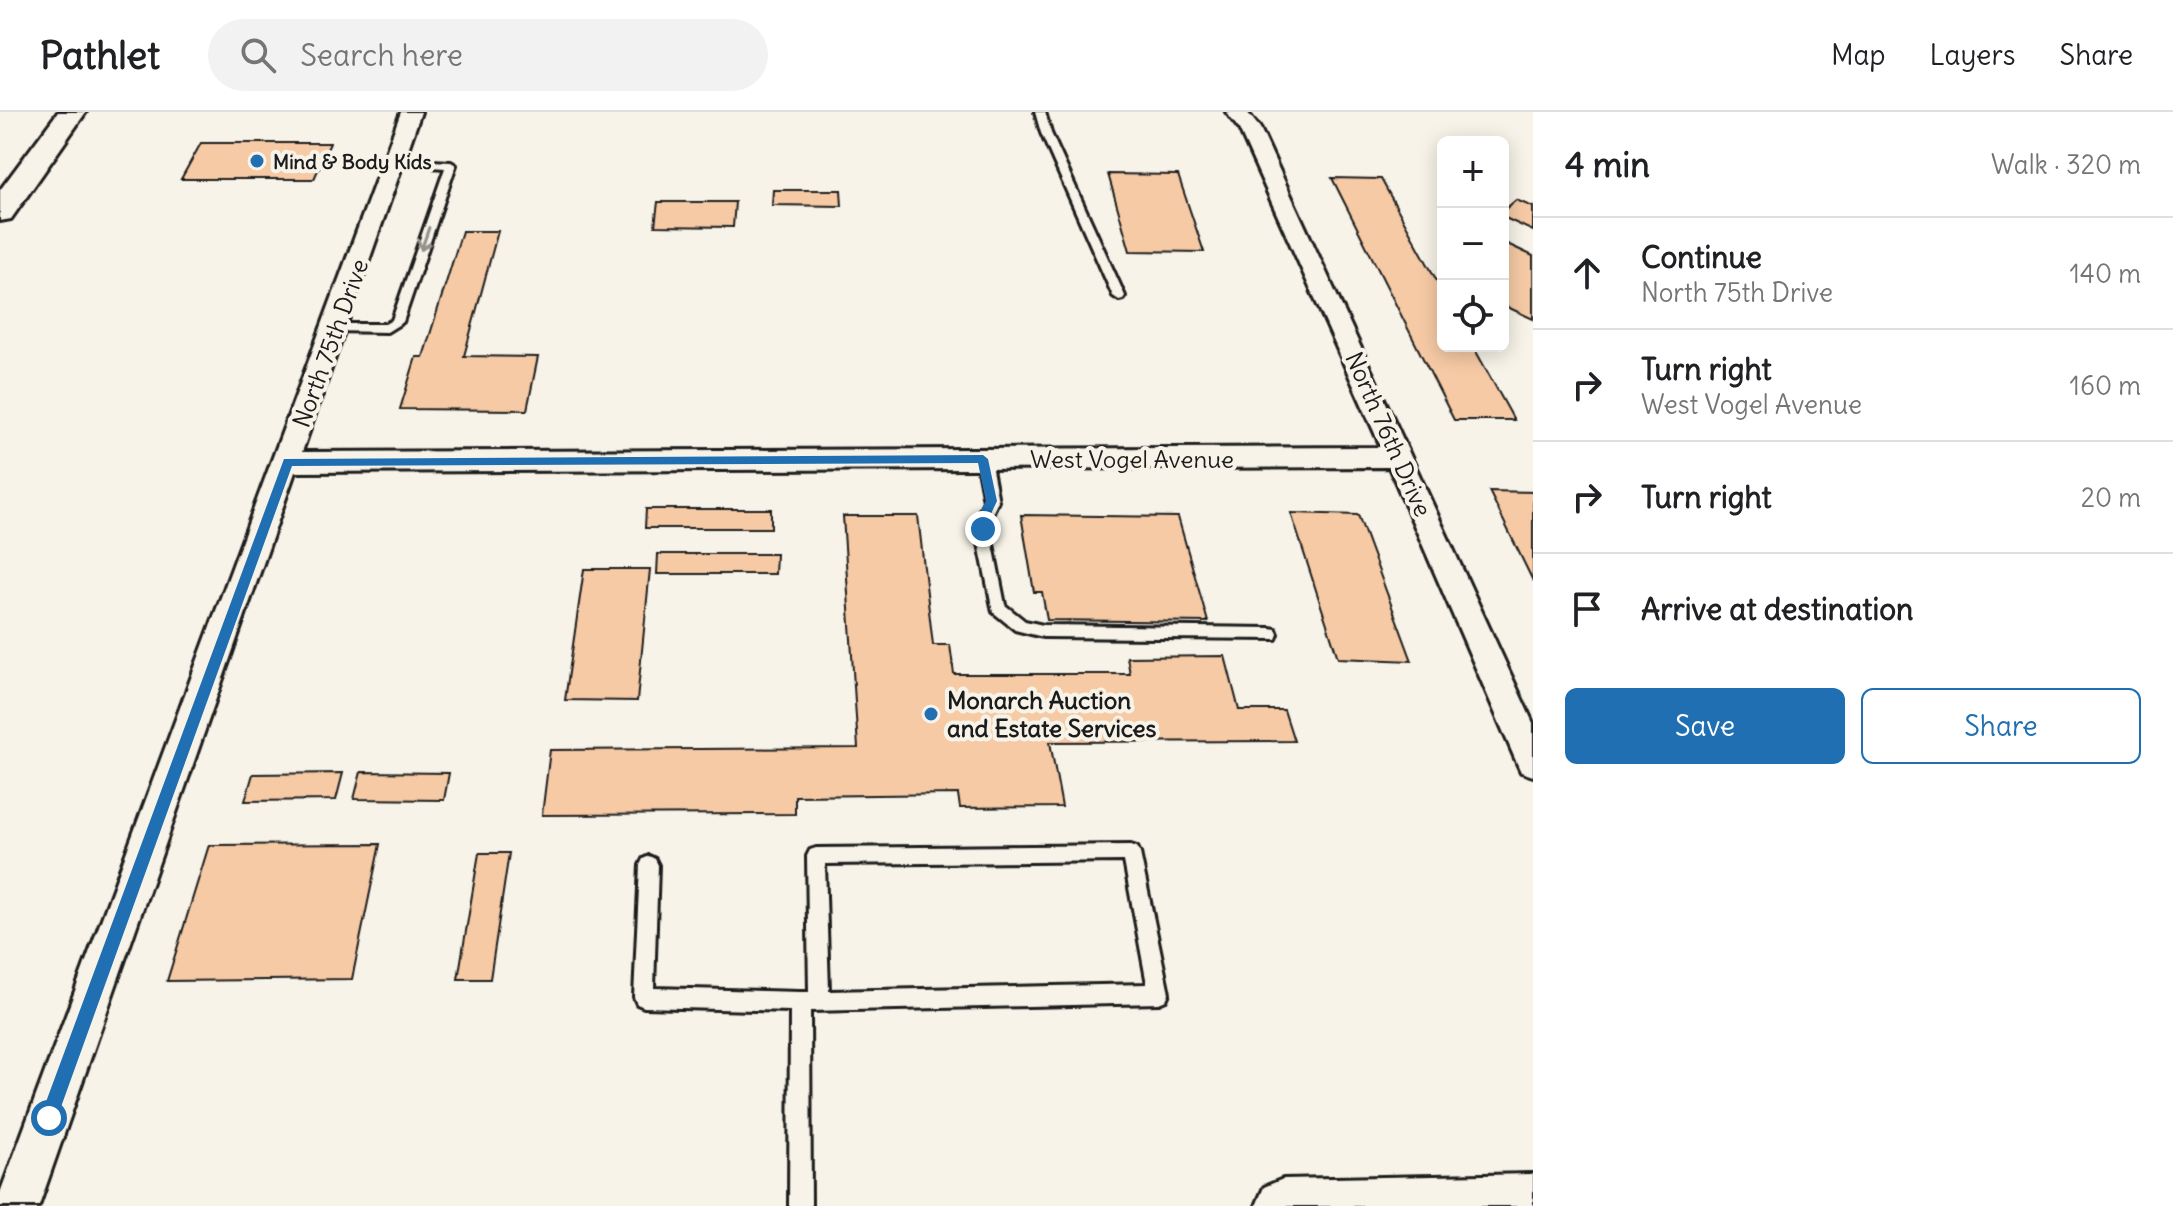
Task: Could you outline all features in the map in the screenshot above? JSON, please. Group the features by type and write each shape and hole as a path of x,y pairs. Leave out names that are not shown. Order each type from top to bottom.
{"main road":[{"path":"5,198 72,112"}],"street":[{"name":"North 75th Drive","path":"17,1206 288,462 411,112"},
{"name":"North 76th Drive","path":"1236,112 1249,128 1533,761"},
{"name":"West Vogel Avenue","path":"288,462 1399,457"},
{"path":"1283,1206 1533,1201"}],"lane":[{"path":"1040,112 1046,133 1119,296"},
{"path":"335,328 387,328 397,322 451,165 394,162"},
{"path":"983,459 991,501 984,516 998,608 1014,622 1043,631 1270,634"},
{"path":"649,865 644,997 810,1001 1159,993 1131,853 816,856 810,1001 800,1206"}],"building":[{"name":"Mind & Body Kids","path":"201,143 330,143 314,179 181,179"},
{"path":"1108,174 1178,175 1204,252 1130,251"},
{"path":"1332,178 1381,179 1437,281 1437,352 1476,352 1514,420 1454,420"},
{"path":"773,190 841,190 842,206 772,205"},
{"path":"1516,200 1533,207 1533,231 1509,220 1509,206"},
{"path":"658,202 735,202 733,227 655,226"},
{"path":"462,231 498,231 464,356 538,357 527,410 400,409 416,357 423,357"},
{"path":"1509,245 1533,256 1533,319 1509,308"},
{"path":"1489,491 1533,492 1533,581"},
{"path":"646,509 771,509 771,528 645,528"},
{"path":"1291,513 1358,515 1412,661 1338,658"},
{"path":"1021,515 1178,517 1208,622 1047,620 1042,592 1034,592"},
{"path":"843,516 918,516 933,645 950,645 954,674 1130,674 1127,657 1225,656 1239,710 1284,710 1294,741 1050,742 1062,807 960,808 958,794 795,796 795,814 542,815 550,750 858,748"},
{"path":"658,554 776,554 775,574 657,574"},
{"path":"584,569 650,569 637,701 565,700"},
{"path":"361,772 449,773 444,800 354,799"},
{"path":"343,773 336,800 245,801 253,774"},
{"path":"380,844 352,979 167,981 209,845"},
{"path":"479,853 509,853 490,979 458,979"}],"place":[{"name":"Mind & Body Kids","path":"257,161"},
{"name":"Monarch Auction and Estate Services","path":"931,714"}],"route":[{"path":"49,1118 288,462 983,459 991,501 984,516 983,529"}]}
